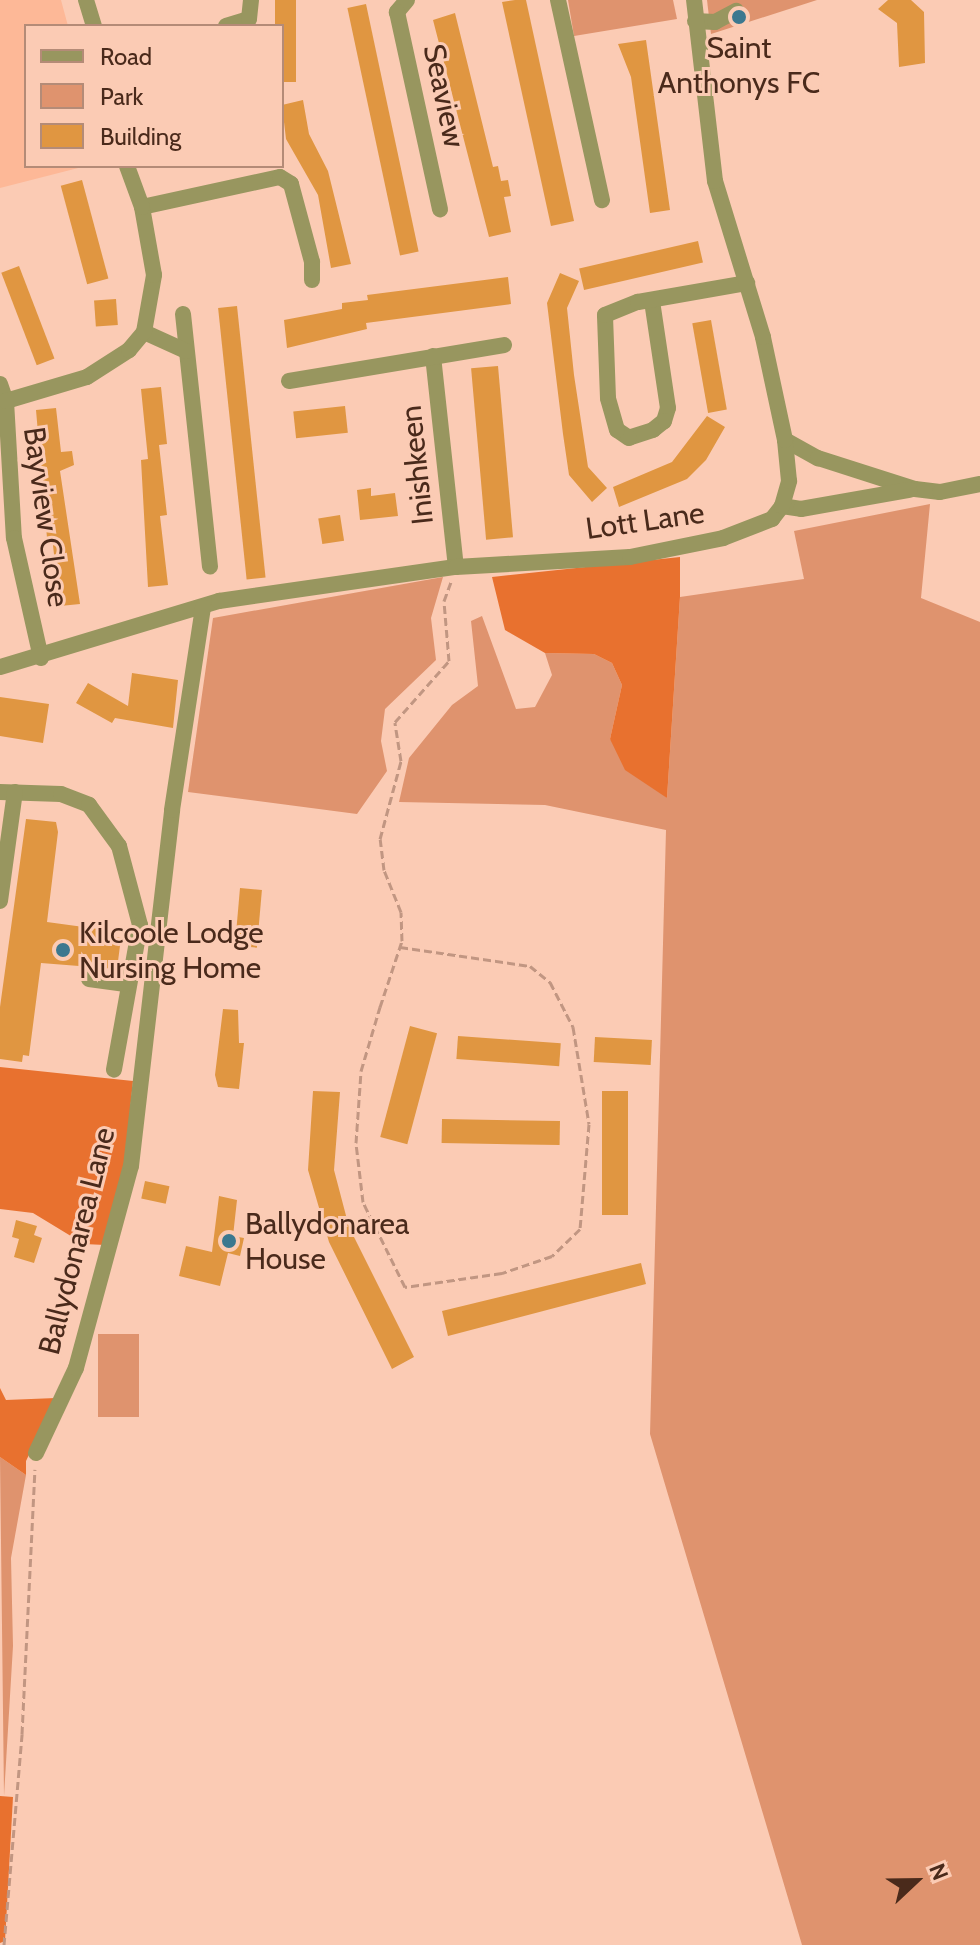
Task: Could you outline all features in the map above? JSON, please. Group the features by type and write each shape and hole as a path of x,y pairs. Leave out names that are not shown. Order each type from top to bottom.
{"street":[{"path":"86,0 93,24"},
{"path":"250,23 251,0"},
{"name":"Seaview","path":"407,0 397,12 440,209"},
{"path":"558,0 602,200"},
{"path":"694,0 715,181 747,283 785,440 789,481 782,506 801,509 915,489"},
{"path":"695,21 715,22 736,11"},
{"path":"6,401 87,377 129,350 144,332 154,275 142,207 128,168"},
{"path":"142,207 280,177 291,184 312,262 312,280"},
{"path":"652,301 668,408 664,421 653,430 629,438 617,430 611,413 602,326 605,315 616,308 652,301 747,283"},
{"path":"183,314 210,567"},
{"path":"144,332 186,351"},
{"path":"289,381 504,345"},
{"name":"Inishkeen","path":"433,356 456,567"},
{"name":"Bayview Close","path":"0,384 6,401 14,538 41,658"},
{"path":"785,440 818,458 915,489 940,492 980,484"},
{"name":"Lott Lane","path":"0,667 41,658 203,607 456,567 630,557 723,538 772,519 782,506"},
{"name":"Ballydonarea Lane","path":"36,1453 76,1368 131,1166 172,810 203,607"},
{"path":"0,901 7,792 61,794 89,805 107,826 134,891 140,925 126,984 114,1070"},
{"path":"89,979 126,984"}],"path":[{"path":"400,947 530,966 550,982 573,1027 589,1124 580,1229 552,1256 502,1273 405,1287 363,1202 356,1143 361,1071 400,947 401,912 384,870 380,839 401,761 395,722 449,661 444,601 456,567"},
{"path":"4,1945 22,1734 36,1453"}],"shaded area":[{"path":"0,0 61,0 67,24 24,24 24,168 78,168 0,188"},
{"path":"680,557 667,798 625,770 610,739 622,685 612,663 594,654 545,653 505,630 492,577"},
{"path":"0,1067 133,1081 125,1161 105,1245 84,1244 33,1213 0,1209"},
{"path":"0,1388 6,1400 56,1398 26,1461 26,1475 0,1457"},
{"path":"0,1796 13,1797 5,1941 0,1943"}],"green space":[{"path":"568,0 673,0 677,19 574,36"},
{"name":"Saint Anthonys FC","path":"707,0 817,0 711,34"},
{"path":"930,504 921,598 980,622 980,1945 802,1945 650,1434 666,830 545,805 399,802 409,758 452,705 478,686 471,621 482,616 516,709 535,707 552,675 545,653 594,654 612,663 622,685 610,739 667,798 680,597 804,579 794,531"},
{"path":"443,577 431,618 436,660 385,709 381,741 387,771 357,814 188,792 213,618"},
{"path":"98,1334 139,1334 139,1417 98,1417"},
{"path":"0,1457 26,1475 11,1558 13,1646 4,1796"}],"building":[{"path":"275,0 296,0 296,82 284,82 284,24 275,24"},
{"path":"526,0 574,221 551,226 502,2"},
{"path":"888,0 911,0 924,12 925,63 899,67 897,23 878,9"},
{"path":"366,4 419,251 400,255 347,8"},
{"path":"455,13 493,167 498,166 501,181 508,180 511,196 504,197 511,232 489,237 433,20"},
{"path":"646,40 670,210 650,213 631,77 618,44"},
{"path":"303,100 309,134 328,171 351,264 331,268 318,195 286,139 284,105"},
{"path":"82,180 108,279 87,284 61,186"},
{"path":"698,241 703,262 584,290 579,268"},
{"path":"19,266 54,358 37,365 1,273"},
{"path":"560,273 579,281 567,308 574,375 588,467 607,488 592,502 569,475 563,434 547,303"},
{"path":"508,277 511,304 366,323 367,329 287,348 284,320 342,309 342,303 368,300 367,295"},
{"path":"116,299 118,325 96,326 94,301"},
{"path":"237,306 266,578 247,579 218,308"},
{"path":"711,320 727,410 708,413 692,323"},
{"path":"498,366 513,537 486,540 471,368"},
{"path":"161,387 167,444 159,445 167,515 160,516 168,585 148,587 141,460 148,459 141,389"},
{"path":"345,406 348,433 296,438 293,411"},
{"path":"56,408 61,452 72,451 74,465 60,471 80,604 60,606 52,537 47,538 36,410"},
{"path":"707,416 725,427 706,460 687,479 619,507 613,487 672,462"},
{"path":"371,488 371,496 395,493 398,516 360,520 357,490"},
{"path":"340,515 344,541 322,544 318,518"},
{"path":"132,673 178,680 173,728 115,718 112,723 76,703 88,683 128,706"},
{"path":"0,697 49,704 43,743 0,736"},
{"name":"Kilcoole Lodge Nursing Home","path":"26,819 56,822 58,832 47,922 113,931 112,936 121,938 117,969 41,963 29,1056 23,1055 22,1062 0,1059 0,1007"},
{"path":"240,888 262,890 257,948 235,946"},
{"path":"223,1009 238,1010 239,1043 244,1043 239,1089 218,1087 215,1075"},
{"path":"410,1026 437,1033 407,1144 380,1137"},
{"path":"458,1036 561,1043 559,1066 456,1059"},
{"path":"595,1037 652,1040 651,1065 594,1062"},
{"path":"313,1091 340,1092 334,1170 349,1227 414,1357 392,1369 329,1242 308,1170"},
{"path":"602,1091 628,1091 628,1215 602,1215"},
{"path":"442,1119 560,1121 560,1145 442,1143"},
{"path":"145,1181 169,1186 166,1204 141,1199"},
{"name":"Ballydonarea House","path":"219,1196 237,1200 233,1236 244,1238 240,1256 228,1253 220,1286 179,1276 186,1246 212,1252"},
{"path":"16,1220 37,1226 34,1235 42,1238 34,1263 14,1257 19,1239 12,1237"},
{"path":"641,1263 646,1284 448,1336 442,1311"}],"place":[{"name":"Saint Anthonys FC","path":"739,17"},
{"name":"Kilcoole Lodge Nursing Home","path":"63,950"},
{"name":"Ballydonarea House","path":"229,1241"}]}
